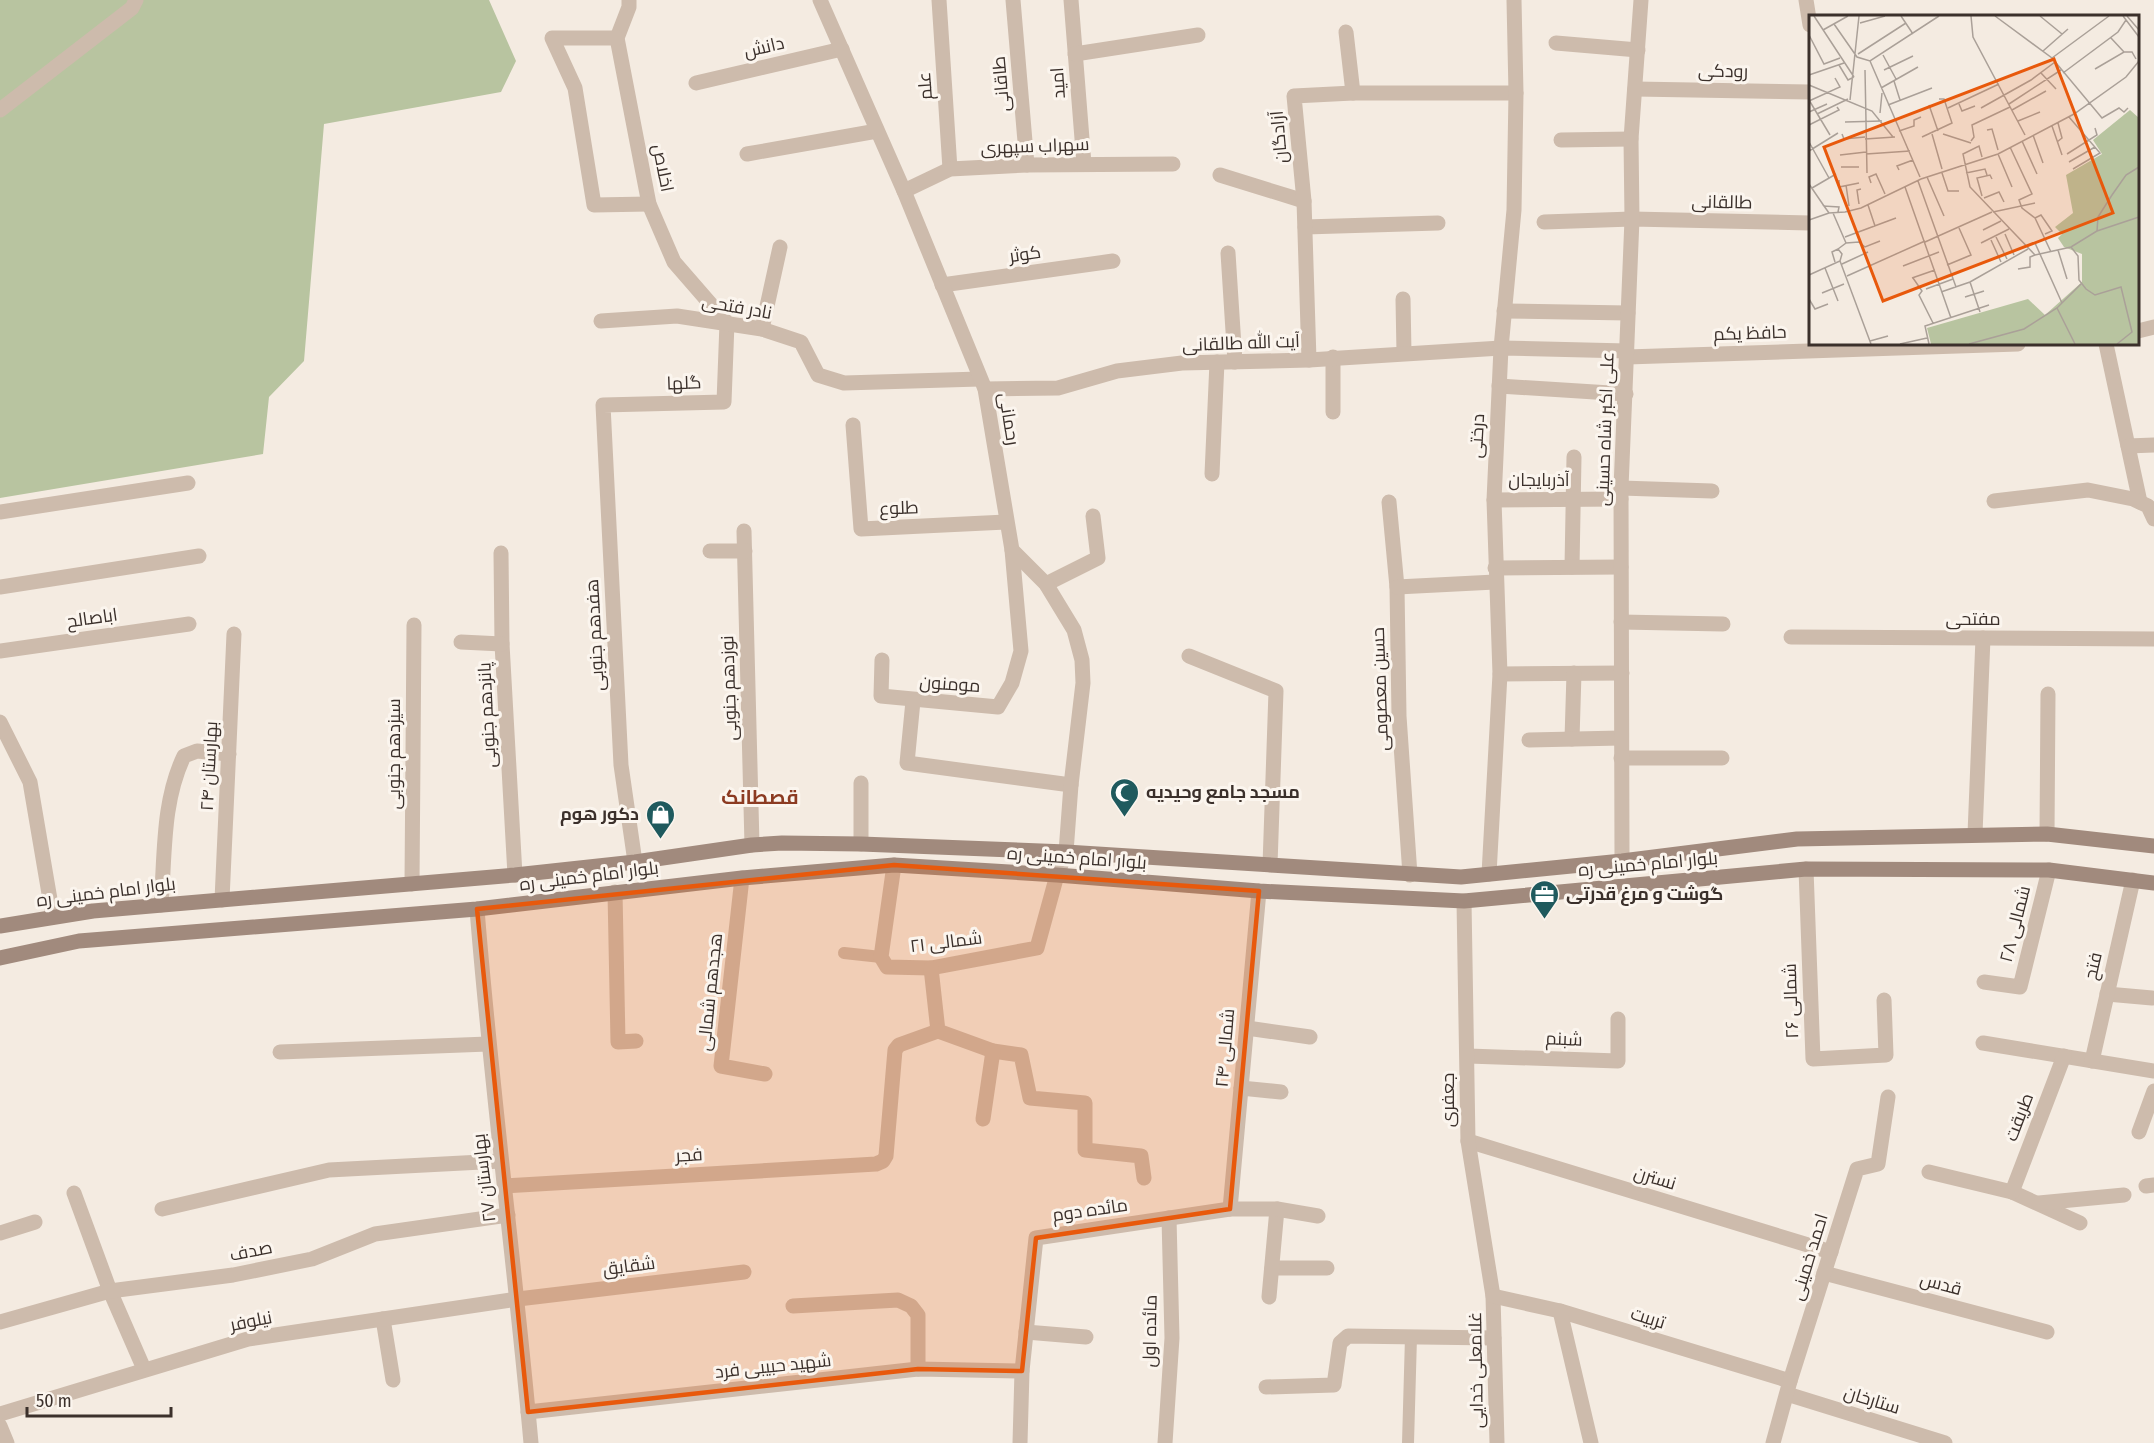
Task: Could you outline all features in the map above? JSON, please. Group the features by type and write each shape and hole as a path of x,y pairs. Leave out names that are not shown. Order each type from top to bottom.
{"main road":[{"name":"بلوار امام خمینی ره","path":"0,926 93,911 515,875 782,843 1066,852 1461,877 1622,861 1797,839 2047,834 2154,846"},
{"name":"بلوار امام خمینی ره","path":"0,958 79,941 477,909 742,878 894,865 1259,891 1464,901 1806,869 2049,870 2154,883"}],"street":[{"path":"0,110 132,8 136,0"},
{"path":"629,0 629,7 617,38 552,38 575,88 594,206 650,204"},
{"name":"رحمانی","path":"820,0 904,191 982,384 1012,550"},
{"name":"علم","path":"939,0 950,169"},
{"name":"طاقانی","path":"1013,0 1028,165"},
{"name":"امید","path":"1071,0 1084,164"},
{"name":"درختی","path":"1489,874 1500,674 1494,500 1501,348 1514,210 1516,93 1514,0"},
{"name":"علی اکبر شاه حسینی","path":"1622,861 1621,494 1632,219 1631,139 1641,0"},
{"path":"1806,0 1809,19"},
{"path":"1346,32 1353,93"},
{"path":"1076,54 1198,35"},
{"name":"اخلاص","path":"617,38 650,204 674,262 727,323"},
{"path":"1556,43 1638,50"},
{"name":"دانش","path":"696,83 842,49"},
{"name":"رودکی","path":"1635,88 1809,92"},
{"name":"آزادگان","path":"1309,360 1304,201 1294,96 1353,93 1516,93"},
{"path":"747,154 878,131"},
{"path":"1561,140 1631,139"},
{"name":"سهراب سپهری","path":"904,191 950,169 1028,165 1173,164"},
{"path":"1220,175 1304,201"},
{"name":"طالقانی","path":"1544,222 1632,219 1809,223"},
{"path":"1305,227 1438,223"},
{"path":"762,329 780,247"},
{"path":"1228,253 1235,362"},
{"name":"کوثر","path":"942,285 1113,261"},
{"path":"1403,299 1404,353"},
{"path":"1504,311 1628,313"},
{"name":"نادر فتحی","path":"601,321 677,316 762,329 801,342 818,375 844,383 982,384"},
{"name":"گلها","path":"603,405 724,402 727,323"},
{"path":"2139,331 2154,327"},
{"name":"حافظ یکم","path":"1501,348 1628,354 1979,345"},
{"path":"2106,345 2140,502"},
{"name":"آیت الله طالقانی","path":"982,384 1058,388 1118,371 1182,363 1309,360 1501,348"},
{"path":"1333,357 1333,412"},
{"path":"1212,474 1217,362"},
{"path":"1499,386 1626,394"},
{"name":"هفدهم جنوبی","path":"603,405 621,765 635,862"},
{"name":"طلوع","path":"853,425 861,529 1006,522"},
{"path":"2128,446 2154,445"},
{"path":"1572,567 1574,457"},
{"path":"0,512 188,483"},
{"path":"1994,501 2088,490 2140,502 2148,506 2154,519"},
{"name":"آذربایجان","path":"1494,500 1573,500 1621,494 1712,491"},
{"name":"حسین معصومی","path":"1389,502 1397,587 1399,716 1410,875"},
{"path":"1046,584 1098,558 1093,516"},
{"name":"نوزدهم جنوبی","path":"744,531 753,845"},
{"path":"1012,550 1046,584 1074,630 1082,660 1083,683 1066,852 1057,875"},
{"name":"مومنون","path":"882,660 881,696 913,701 998,707 1012,682 1021,651 1012,550"},
{"path":"710,551 745,551"},
{"name":"پانزدهم جنوبی","path":"501,553 502,644 515,875"},
{"path":"0,588 199,556"},
{"path":"1397,587 1572,567 1621,567"},
{"path":"1621,622 1723,624"},
{"name":"اباصالح","path":"0,651 189,624"},
{"name":"سیزدهم جنوبی","path":"412,884 414,625"},
{"name":"بهارستان ۲۴","path":"222,900 234,634"},
{"name":"مفتحی","path":"1791,637 2154,639"},
{"path":"1975,834 1983,638"},
{"path":"461,642 502,644"},
{"path":"1189,656 1276,691 1270,865"},
{"path":"1500,674 1622,673"},
{"path":"1572,739 1574,674"},
{"path":"2047,834 2048,694"},
{"path":"913,701 907,763 1071,785"},
{"path":"0,722 30,782 53,917"},
{"path":"1529,740 1622,738"},
{"path":"161,905 169,800 176,772 184,756 197,751 229,754"},
{"path":"1621,758 1722,758"},
{"path":"861,783 861,844"},
{"name":"۲۱ شمالی","path":"894,865 881,957 887,967 931,968 1037,948 1057,875"},
{"name":"۲۶ شمالی","path":"1806,869 1813,1059 1886,1055 1884,1000"},
{"name":"۲۸ شمالی","path":"1984,982 2020,987 2049,870"},
{"name":"هجدهم شمالی","path":"742,878 721,1066 765,1074"},
{"name":"فتح","path":"2092,1061 2133,880"},
{"name":"۲۴ شمالی","path":"1230,1209 1259,891"},
{"path":"615,892 618,1042 636,1041"},
{"name":"جعفری","path":"1464,901 1468,1141 1493,1296"},
{"name":"بهارستان ۲۷","path":"477,909 488,1044 518,1299 531,1443"},
{"path":"931,968 938,1031 993,1051 1021,1055 1030,1098 1086,1103 1084,1150 1141,1156 1144,1178"},
{"path":"2107,994 2152,998"},
{"name":"شبنم","path":"1467,1056 1618,1060 1618,1019"},
{"path":"1247,1028 1310,1037"},
{"name":"فجر","path":"505,1186 876,1164 883,1161 886,1156 895,1050 899,1045 938,1031"},
{"path":"1983,1043 2154,1071"},
{"path":"280,1052 488,1044"},
{"path":"983,1119 993,1051"},
{"name":"طریقت","path":"2012,1192 2064,1056"},
{"path":"1242,1088 1281,1092"},
{"path":"2139,1131 2154,1091"},
{"name":"احمد خمینی","path":"1773,1443 1857,1168 1878,1164 1888,1097"},
{"name":"نسترن","path":"1468,1141 1831,1252"},
{"path":"162,1209 329,1170 501,1161"},
{"path":"1929,1172 2012,1192 2080,1223"},
{"path":"74,1193 110,1291 144,1369"},
{"path":"2036,1203 2124,1195"},
{"name":"مائده دوم","path":"1020,1443 1022,1371 1036,1238 1230,1209 1277,1209 1318,1216"},
{"path":"1269,1297 1277,1209"},
{"name":"صدف","path":"0,1323 110,1291 233,1275 312,1259 375,1234 508,1215"},
{"name":"مائده اول","path":"1165,1443 1172,1338 1168,1218"},
{"path":"0,1233 35,1222"},
{"path":"1272,1268 1327,1268"},
{"name":"شقایق","path":"518,1299 744,1272"},
{"name":"قدس","path":"1824,1273 2047,1332"},
{"name":"تربیت","path":"1493,1296 1560,1311 1789,1388"},
{"name":"غلامعلی خدایی","path":"1493,1296 1497,1443"},
{"name":"نیلوفر","path":"0,1414 248,1339 518,1299"},
{"path":"793,1306 898,1300 911,1306 918,1315 918,1369"},
{"path":"1560,1311 1591,1443"},
{"path":"383,1319 393,1380"},
{"path":"1026,1332 1086,1337"},
{"path":"1266,1387 1334,1385 1340,1343 1348,1336 1494,1338"},
{"name":"شهید حبیبی فرد","path":"528,1412 918,1369 1022,1371"},
{"name":"ستارخان","path":"1789,1388 1945,1443"},
{"path":"0,1426 7,1443"}],"lane":[{"path":"844,953 881,957"},
{"path":"1408,1443 1412,1337"}],"highlighted area":[{"path":"894,865 1259,891 1230,1209 1036,1238 1022,1371 918,1369 528,1412 477,909"}],"green space":[{"path":"0,0 489,0 516,61 501,92 324,124 304,361 269,397 263,454 0,498"}],"place":[{"name":"مسجد جامع وحیدیه","path":"1125,818"},
{"name":"دکور هوم","path":"660,840"},
{"name":"گوشت و مرغ قدرتی","path":"1545,920"}],"district":[{"name":"قصطانک","path":"760,797"}]}
